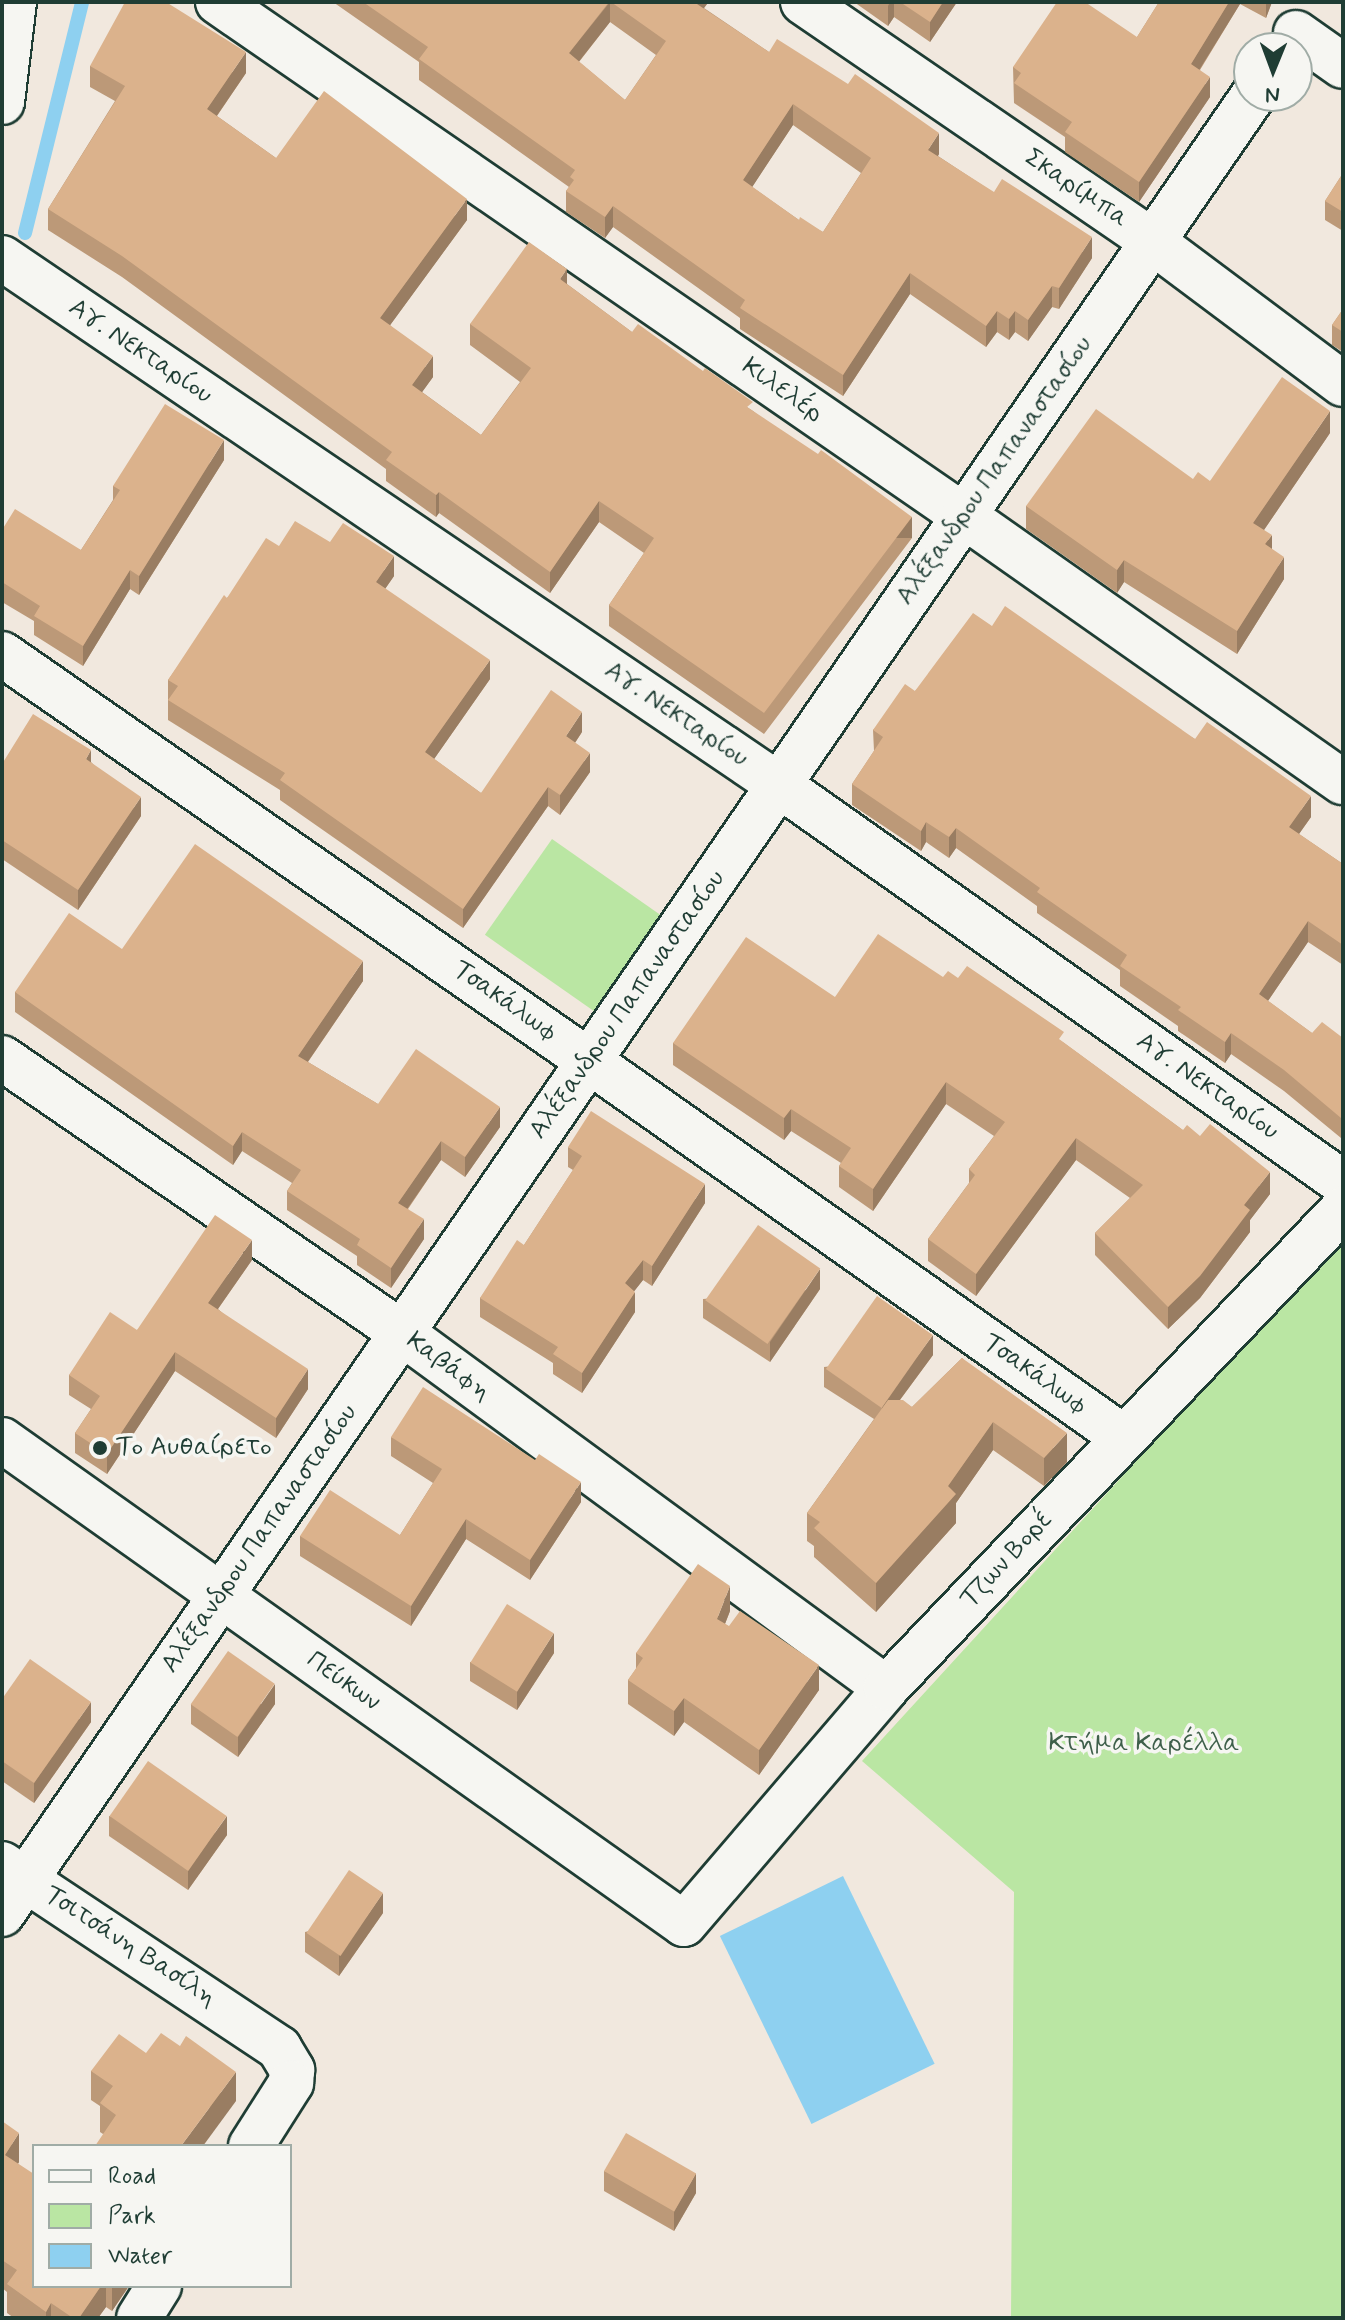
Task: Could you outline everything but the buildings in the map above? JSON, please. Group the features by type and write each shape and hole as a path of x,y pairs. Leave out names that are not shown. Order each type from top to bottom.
{"street":[{"path":"2,102 14,2"},
{"name":"Κιλελέρ","path":"218,2 964,516 1343,782"},
{"name":"Σκαρίμπα","path":"803,2 1153,242 1343,384"},
{"path":"1300,28 1343,66"},
{"name":"Αλέξανδρου Παπαναστασίου","path":"10,1886 221,1596 1242,112"},
{"name":"Αγ. Νεκταρίου","path":"2,258 779,785 1343,1183"},
{"name":"Τσακάλωφ","path":"2,654 589,1061 1123,1437"},
{"name":"Καβάφη","path":"2,1058 402,1333 886,1688"},
{"name":"Τζων Βορέ","path":"684,1924 886,1688 1343,1209"},
{"name":"Πεύκων","path":"2,1440 684,1924"},
{"name":"Τσιτσάνη Βασίλη","path":"10,1886 257,2030 279,2048 292,2070 286,2094 252,2144"},
{"path":"139,2318 158,2288"}],"green space":[{"path":"552,839 663,917 596,1013 485,935"},
{"name":"Κτήμα Καρέλλα","path":"1343,1235 1343,2318 1011,2318 1014,1892 862,1761"}],"water":[{"path":"843,1876 935,2064 811,2124 720,1936"}],"waterway":[{"path":"25,233 82,2"}],"place":[{"name":"Το Αυθαίρετο","path":"100,1448"}]}
